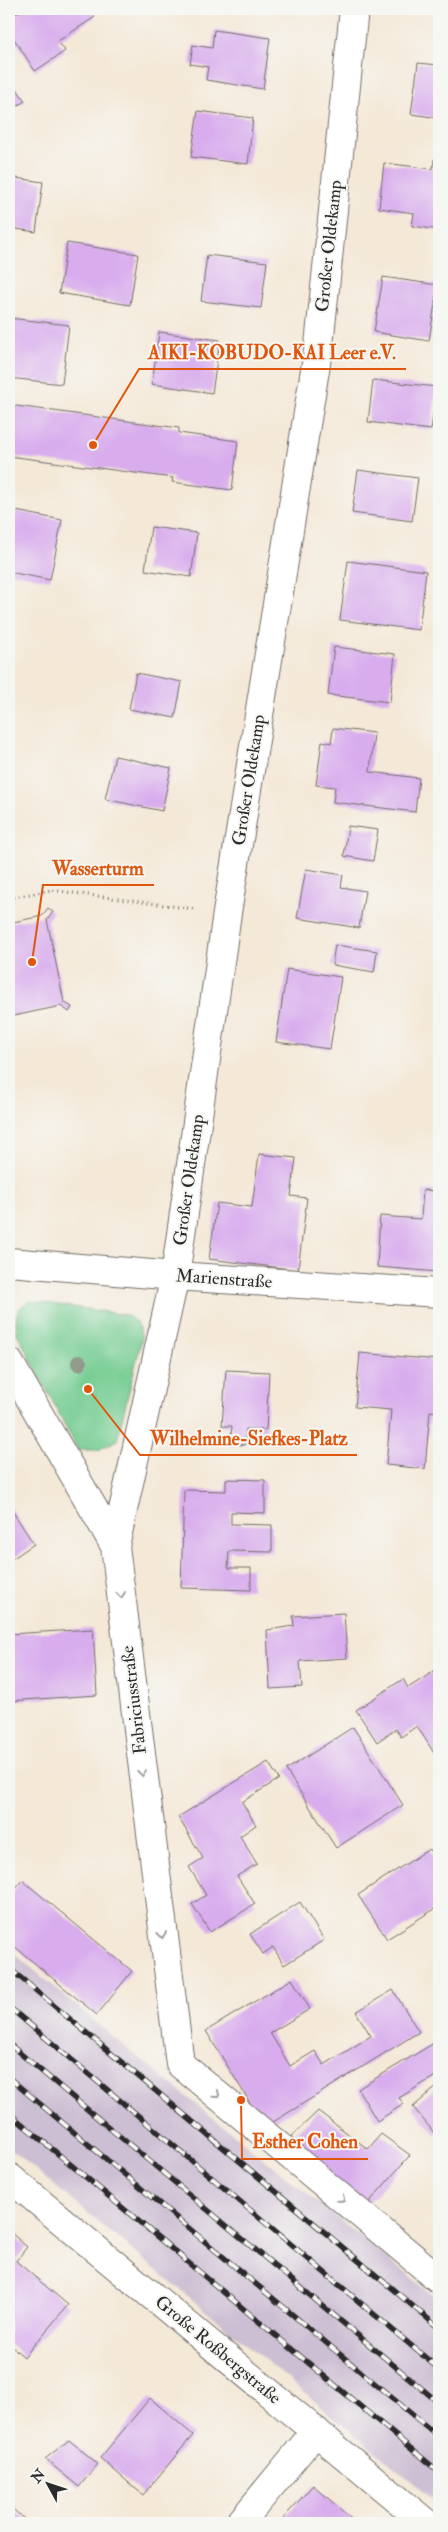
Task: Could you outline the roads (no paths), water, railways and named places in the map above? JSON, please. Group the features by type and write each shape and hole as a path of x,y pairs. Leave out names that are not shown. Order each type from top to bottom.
{"street":[{"name":"Großer Oldekamp","path":"115,1546 175,1276 227,914 318,345 354,9"},
{"name":"Marienstraße","path":"9,1262 175,1276 439,1292"},
{"name":"Fabriciusstraße","path":"9,1362 115,1546 180,2064 439,2279"},
{"name":"Große Roßbergstraße","path":"9,2177 426,2523"},
{"path":"240,2523 316,2432"}],"railway":[{"path":"9,1968 439,2328"},
{"path":"9,2007 439,2369"},
{"path":"9,2044 439,2403"},
{"path":"9,2078 439,2437"},
{"path":"9,2113 439,2472"}],"place":[{"name":"AIKI-KOBUDO-KAI Leer e.V.","path":"93,445"},
{"name":"Wasserturm","path":"32,962"},
{"name":"Wilhelmine-Siefkes-Platz","path":"88,1389"},
{"name":"Esther Cohen","path":"241,2100"}]}
